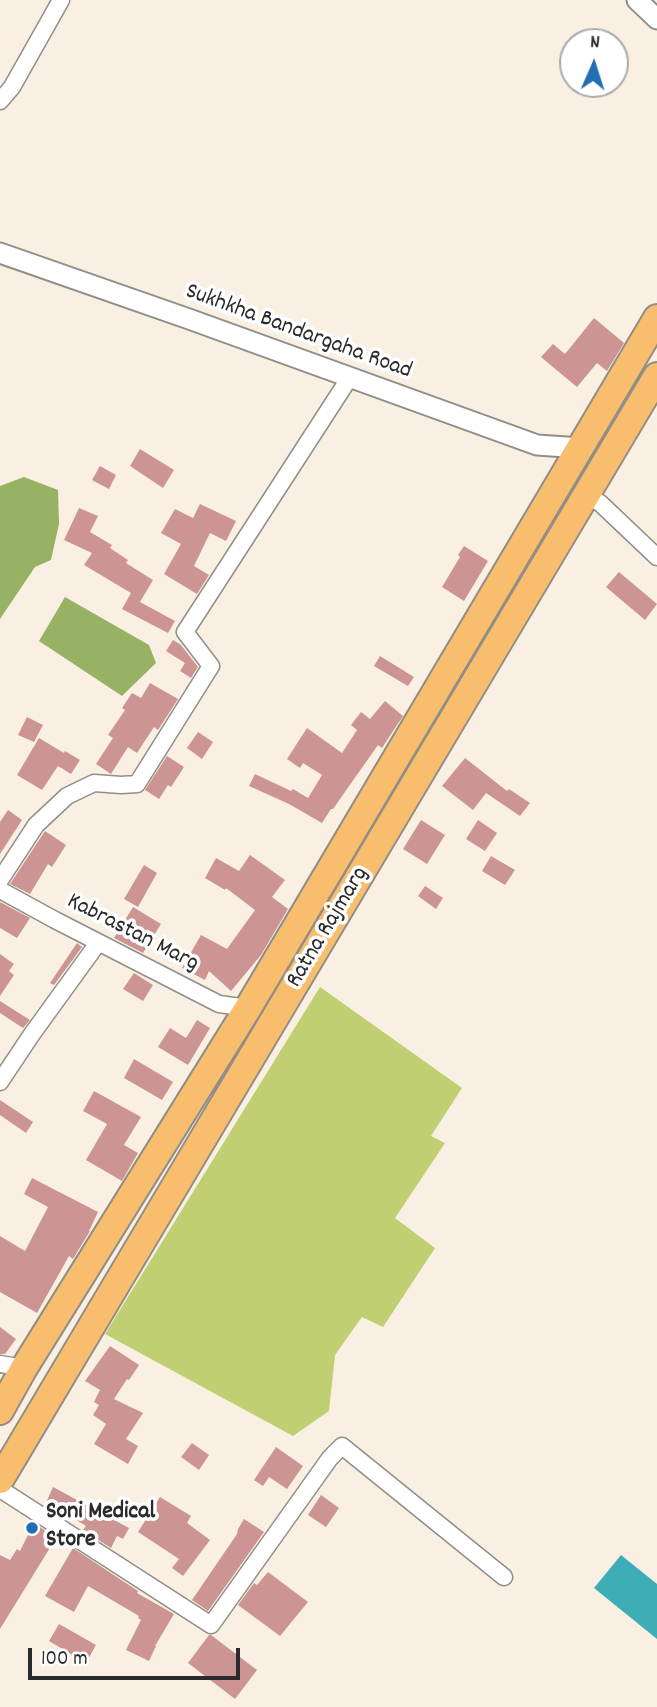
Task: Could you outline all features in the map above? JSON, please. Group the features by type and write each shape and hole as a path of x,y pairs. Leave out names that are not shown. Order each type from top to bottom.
{"highway":[{"name":"Ratna Rajmarg","path":"0,1411 12,1366 248,1008 657,318"},
{"name":"Ratna Rajmarg","path":"0,1480 657,376"}],"street":[{"path":"0,102 12,87 61,0"},
{"path":"637,0 657,19"},
{"name":"Sukhkha Bandargaha Road","path":"0,253 537,445 581,447"},
{"path":"0,880 36,825 67,796 94,783 137,784 211,666 185,632 350,377"},
{"path":"587,495 600,503 657,557"},
{"name":"Kabrastan Marg","path":"0,890 219,1004 248,1008"},
{"path":"0,1082 98,943"},
{"path":"0,1489 211,1625 341,1446 504,1577"}],"green space":[{"path":"24,477 58,490 59,524 51,560 35,567 0,619 0,486"},
{"path":"65,597 149,645 156,663 122,696 39,641"},
{"path":"320,987 462,1088 431,1136 445,1143 395,1218 435,1248 383,1327 362,1317 335,1355 329,1411 293,1436 105,1334"}],"water":[{"path":"621,1555 657,1584 657,1639 594,1588"}],"building":[{"path":"594,318 624,343 607,371 597,363 577,387 541,357 553,344 565,354"},
{"path":"140,449 174,470 163,488 130,466"},
{"path":"100,466 116,475 109,489 92,480"},
{"path":"200,504 236,521 226,541 210,533 194,566 209,575 197,594 164,574 181,544 161,533 175,509 193,518"},
{"path":"79,508 98,516 90,532 112,545 110,548 128,560 126,563 153,580 140,602 175,621 168,633 122,609 131,593 84,565 92,553 64,540"},
{"path":"464,546 488,561 464,601 442,587"},
{"path":"619,572 657,604 645,620 606,587"},
{"path":"173,640 181,645 198,667 191,678 180,671 185,663 166,651"},
{"path":"380,656 414,677 408,686 374,666"},
{"path":"150,683 178,699 158,730 154,727 137,753 128,747 111,774 96,764 113,738 108,735 125,710 122,708 132,693 141,698"},
{"path":"385,701 403,716 382,748 378,745 322,823 249,786 255,774 308,798 322,775 303,763 300,768 287,759 307,728 342,753 357,730 351,725 361,712 370,719"},
{"path":"27,717 43,725 34,742 18,735"},
{"path":"198,732 213,742 202,759 187,748"},
{"path":"39,738 80,760 71,774 58,766 42,790 17,775"},
{"path":"167,756 184,767 159,799 145,790"},
{"path":"465,758 507,791 509,789 530,803 520,816 486,793 473,810 442,786"},
{"path":"8,810 22,820 0,854 0,822"},
{"path":"421,820 445,835 427,864 403,849"},
{"path":"478,820 497,833 485,851 466,839"},
{"path":"45,831 66,845 52,867 48,864 30,894 10,884"},
{"path":"250,855 285,880 272,897 288,909 261,955 231,991 209,971 205,980 182,968 201,935 227,949 255,910 226,888 225,890 205,878 216,858 239,871"},
{"path":"491,856 515,870 505,885 482,871"},
{"path":"144,865 157,873 138,907 124,899"},
{"path":"425,886 443,898 436,909 418,896"},
{"path":"0,902 30,918 17,938 0,928"},
{"path":"133,907 161,924 143,953 114,938"},
{"path":"77,943 82,947 54,985 50,983"},
{"path":"0,954 14,964 9,971 14,975 0,996"},
{"path":"134,973 153,985 143,1001 123,989"},
{"path":"0,1001 30,1020 23,1028 0,1013"},
{"path":"197,1020 210,1028 188,1065 158,1047 170,1028 186,1038"},
{"path":"134,1059 173,1082 162,1100 124,1078"},
{"path":"94,1091 141,1117 124,1145 138,1153 122,1181 86,1160 107,1124 83,1111"},
{"path":"0,1100 33,1122 26,1133 0,1115"},
{"path":"32,1178 98,1212 90,1231 73,1259 69,1256 37,1313 0,1292 0,1236 25,1251 48,1207 24,1194"},
{"path":"0,1327 16,1339 5,1354 0,1354"},
{"path":"110,1346 139,1365 114,1399 143,1413 126,1439 138,1446 128,1464 94,1444 106,1424 93,1415 99,1405 94,1402 100,1390 85,1381"},
{"path":"192,1443 209,1455 199,1470 181,1457"},
{"path":"276,1447 303,1466 287,1489 269,1477 263,1486 254,1480"},
{"path":"53,1487 129,1528 123,1539 117,1536 111,1548 83,1530 86,1526 70,1516 67,1520 45,1505"},
{"path":"321,1495 339,1508 326,1527 308,1515"},
{"path":"160,1497 191,1516 187,1523 210,1540 183,1576 172,1568 179,1559 138,1532"},
{"path":"244,1519 264,1532 208,1611 192,1600 237,1534"},
{"path":"34,1523 56,1538 0,1629 0,1555 10,1560 17,1549 20,1551"},
{"path":"73,1548 138,1591 137,1593 174,1614 149,1661 126,1650 141,1620 139,1616 88,1586 74,1612 45,1596"},
{"path":"268,1572 308,1602 280,1636 238,1605 254,1583 257,1585"},
{"path":"59,1624 96,1645 86,1663 49,1641"},
{"path":"209,1635 257,1670 235,1699 188,1663"}],"place":[{"name":"Soni Medical Store","path":"32,1528"}]}
